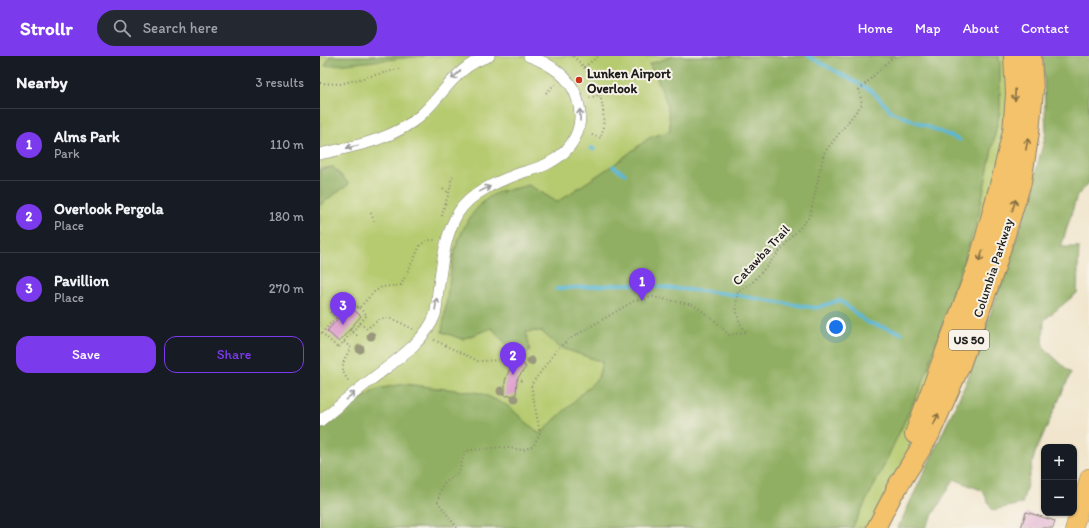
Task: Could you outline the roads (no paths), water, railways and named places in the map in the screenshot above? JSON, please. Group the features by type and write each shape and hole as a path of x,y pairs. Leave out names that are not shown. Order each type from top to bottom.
{"highway":[{"name":"Columbia Parkway","path":"896,489 978,266 991,219 1013,131 1016,94 1014,56"},
{"name":"Columbia Parkway","path":"876,528 896,489 932,428 960,365 994,270 1021,182 1030,132 1034,90 1031,56"}],"main road":[{"path":"1074,528 1089,477"}],"street":[{"path":"320,154 369,143 406,126 432,104 451,80 463,68 489,56"},
{"path":"320,421 415,343 435,315 446,242 458,213 465,204 478,193 514,175 549,164 563,154 576,136 582,114 576,92 570,83 551,66 529,56"}],"waterway":[{"path":"808,56 872,91 892,112 960,140"},
{"path":"613,166 625,174"},
{"path":"556,289 626,284 722,293 816,308 840,300 866,322 902,333"}],"place":[{"name":"Lunken Airport Overlook","path":"579,80"},
{"name":"Alms Park","path":"642,301"},
{"name":"Pavillion","path":"343,325"},
{"name":"Overlook Pergola","path":"513,375"}]}
